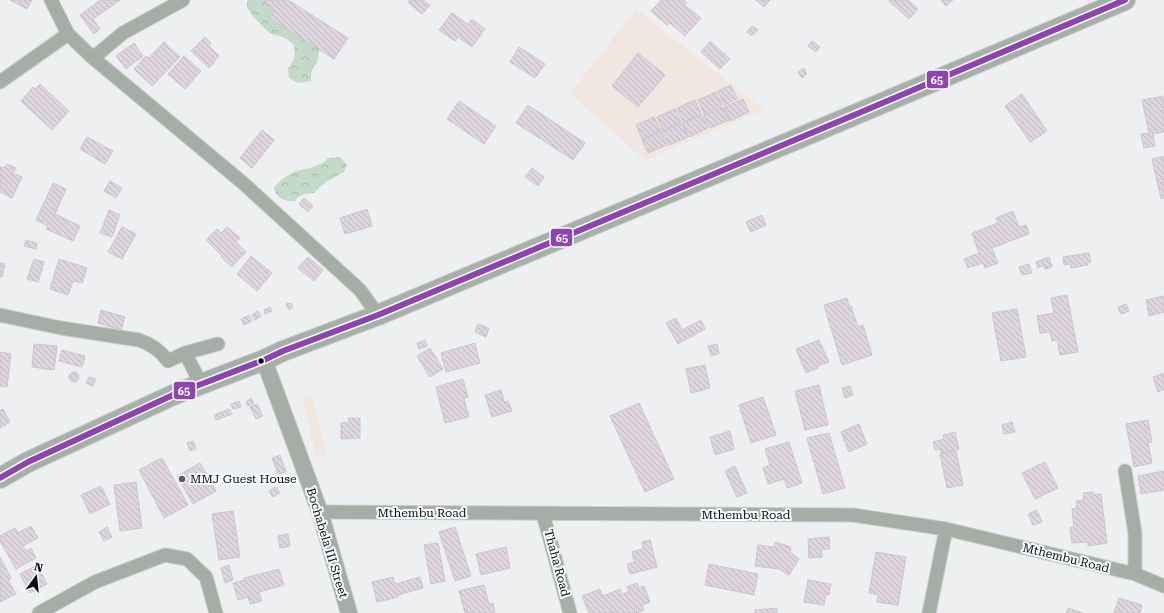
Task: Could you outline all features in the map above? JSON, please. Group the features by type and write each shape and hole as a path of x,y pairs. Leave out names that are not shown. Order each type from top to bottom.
{"main road":[{"path":"0,478 28,462 173,396 378,315 1125,0"}],"street":[{"path":"51,0 68,34 93,58 244,183 360,290 378,315"},
{"path":"93,58 123,33 183,0"},
{"path":"0,82 68,34"},
{"path":"0,314 61,328 139,340 149,343 157,348 163,353 168,361 185,353 218,344"},
{"path":"185,353 195,372 199,385"},
{"name":"Bochabela III Street","path":"264,360 320,512 349,613"},
{"path":"1125,472 1135,533 1135,574"},
{"name":"Mthembu Road","path":"320,512 853,515 946,529 1135,574 1164,586"},
{"name":"Thaha Road","path":"543,514 570,613"},
{"path":"929,613 946,529"},
{"path":"39,613 95,582 165,555 187,559 206,578 216,613"}],"shaded area":[{"path":"636,9 764,110 645,160 570,94"},
{"path":"312,395 327,455 316,457 302,397"}],"green space":[{"path":"261,0 275,9 269,18 319,50 317,63 312,71 311,81 298,83 289,78 288,68 294,58 294,45 287,39 271,34 262,26 247,8 247,1"},
{"path":"340,157 347,165 344,172 324,183 314,193 304,194 298,197 295,201 291,201 284,200 279,197 275,191 274,187 282,179 296,171 323,163 328,158"}],"building":[{"path":"10,0 32,0 27,9"},
{"path":"100,0 120,0 93,19 100,29 94,34 80,15"},
{"path":"261,0 288,0 348,38 334,59 269,18 275,9"},
{"path":"410,0 423,0 430,5 422,14 408,2"},
{"path":"661,0 684,0 687,3 685,5 701,18 685,36 670,23 667,25 651,11"},
{"path":"756,0 770,0 764,7"},
{"path":"908,0 918,9 909,19 889,1"},
{"path":"941,0 953,0 946,6"},
{"path":"452,13 468,24 472,19 485,29 472,47 458,37 455,41 439,30"},
{"path":"752,26 758,30 752,36 747,32"},
{"path":"205,37 211,43 209,46 219,56 209,68 191,51"},
{"path":"710,41 730,59 720,69 701,52"},
{"path":"812,41 820,47 816,52 808,46"},
{"path":"164,42 180,57 152,86 134,69 146,56 149,58"},
{"path":"134,43 143,56 126,69 116,56"},
{"path":"519,47 545,64 535,78 510,62"},
{"path":"638,53 665,75 638,107 612,86"},
{"path":"184,56 201,71 185,89 168,74"},
{"path":"804,68 807,74 802,78 798,72"},
{"path":"40,84 69,111 52,130 21,101 33,87 35,89"},
{"path":"731,85 737,99 724,105 718,91"},
{"path":"716,92 722,105 704,114 698,100"},
{"path":"1022,94 1047,131 1030,142 1005,106"},
{"path":"1164,96 1164,132 1153,134 1155,146 1144,148 1141,134 1149,133 1142,100"},
{"path":"743,99 749,112 730,121 724,107"},
{"path":"695,100 701,114 683,122 677,108"},
{"path":"459,101 496,126 484,144 447,119"},
{"path":"528,105 585,143 573,160 516,123"},
{"path":"722,107 729,120 710,128 704,115"},
{"path":"675,109 681,122 663,131 657,117"},
{"path":"702,115 708,128 689,137 683,123"},
{"path":"654,117 661,131 642,139 636,125"},
{"path":"682,123 688,137 669,145 663,132"},
{"path":"262,130 274,140 252,168 240,158"},
{"path":"661,131 667,145 648,153 642,140"},
{"path":"87,137 113,151 105,164 80,149"},
{"path":"1164,156 1164,198 1161,199 1152,159"},
{"path":"7,164 16,168 13,173 22,177 12,198 0,192 0,166 4,168"},
{"path":"532,168 544,177 538,186 525,177"},
{"path":"110,181 122,188 116,198 104,191"},
{"path":"53,183 66,189 55,214 80,226 73,241 46,229 48,226 36,220"},
{"path":"304,198 313,206 308,212 299,204"},
{"path":"367,209 372,226 345,234 340,218"},
{"path":"109,210 120,215 112,237 100,233"},
{"path":"1013,211 1019,227 1026,225 1029,234 992,248 998,263 985,268 983,263 968,268 964,259 979,253 972,233 998,223 996,218"},
{"path":"762,215 766,225 751,232 746,222"},
{"path":"122,227 136,234 122,259 108,252"},
{"path":"227,227 240,238 236,242 246,252 232,267 206,240 217,229 221,233"},
{"path":"26,240 37,243 36,249 24,246"},
{"path":"1089,253 1091,262 1088,262 1088,265 1071,268 1070,264 1064,265 1063,257"},
{"path":"251,256 272,273 257,291 237,274"},
{"path":"308,257 323,270 314,281 298,268"},
{"path":"1049,257 1052,267 1045,269 1044,265 1038,268 1036,262"},
{"path":"34,259 44,262 38,282 27,279"},
{"path":"59,259 87,268 82,283 73,281 68,295 50,289"},
{"path":"0,263 5,264 2,277 0,277"},
{"path":"1029,264 1032,273 1022,275 1019,267"},
{"path":"1067,295 1078,352 1060,355 1057,340 1052,341 1050,332 1040,333 1037,316 1054,313 1051,298"},
{"path":"1164,296 1164,312 1149,316 1146,300"},
{"path":"847,298 849,307 851,306 858,327 863,325 872,355 842,365 824,305"},
{"path":"291,303 293,307 289,310 286,304"},
{"path":"1126,304 1129,311 1121,314 1118,307"},
{"path":"270,307 272,311 265,314 264,310"},
{"path":"1017,309 1026,357 1001,361 992,313"},
{"path":"101,310 125,317 121,330 98,323"},
{"path":"258,311 261,316 255,320 252,315"},
{"path":"249,315 252,321 244,325 241,319"},
{"path":"676,318 682,330 701,320 705,329 678,344 666,323"},
{"path":"478,324 489,328 486,337 475,332"},
{"path":"425,340 427,346 419,349 417,343"},
{"path":"819,340 829,362 817,366 818,368 806,373 796,349"},
{"path":"475,343 480,363 446,372 441,353"},
{"path":"34,344 57,346 54,370 32,367"},
{"path":"717,344 719,354 711,356 708,346"},
{"path":"430,348 443,369 430,377 417,356"},
{"path":"62,350 85,356 82,367 59,361"},
{"path":"0,352 11,354 7,387 0,386"},
{"path":"705,365 710,388 691,393 686,369"},
{"path":"72,372 76,372 78,373 78,381 72,382 69,379 69,375"},
{"path":"1164,373 1164,389 1158,392 1153,377"},
{"path":"89,377 96,379 93,386 86,383"},
{"path":"463,379 468,397 464,398 469,417 445,423 436,387"},
{"path":"819,385 828,425 805,430 795,391"},
{"path":"850,386 853,395 845,398 842,388"},
{"path":"501,390 504,402 508,401 512,411 492,417 485,395"},
{"path":"763,397 776,435 751,443 739,405"},
{"path":"251,398 254,403 248,406 246,402"},
{"path":"239,401 241,407 233,409 231,404"},
{"path":"639,403 674,479 645,492 610,416"},
{"path":"257,404 263,416 256,419 250,407"},
{"path":"3,409 10,422 0,428 0,410"},
{"path":"229,409 232,414 216,420 214,415"},
{"path":"348,418 360,418 360,438 341,439 341,423 349,422"},
{"path":"1148,420 1152,442 1148,443 1152,463 1134,467 1126,424"},
{"path":"1012,422 1015,432 1004,434 1002,425"},
{"path":"859,424 867,444 849,452 841,432"},
{"path":"730,431 734,449 715,455 710,437"},
{"path":"955,432 959,449 941,453 940,449 935,450 933,442 944,439 943,435"},
{"path":"829,433 845,488 823,494 807,438"},
{"path":"193,441 196,449 190,451 187,443"},
{"path":"789,442 802,483 787,488 784,479 768,484 763,468 770,465 765,449"},
{"path":"956,451 963,485 947,488 940,454"},
{"path":"280,455 286,472 278,474 272,458"},
{"path":"162,458 188,505 164,518 139,470"},
{"path":"1045,462 1058,488 1035,499 1022,473"},
{"path":"200,463 216,491 193,504 177,476"},
{"path":"735,466 747,493 737,497 725,471"},
{"path":"1164,471 1164,490 1141,494 1138,476"},
{"path":"136,482 142,528 120,531 114,485"},
{"path":"101,486 110,504 90,514 81,495"},
{"path":"276,487 280,493 273,497 269,491"},
{"path":"1093,492 1093,495 1101,494 1107,543 1088,546 1088,542 1072,543 1070,528 1074,527 1072,509 1077,508 1076,501 1084,500 1083,493"},
{"path":"1037,510 1042,522 1033,525 1028,514"},
{"path":"233,511 240,557 219,560 212,514"},
{"path":"31,526 38,538 23,546 26,551 31,548 36,558 16,569 0,541 0,536 15,528 18,533"},
{"path":"107,527 112,537 104,541 99,532"},
{"path":"455,527 471,576 455,581 439,532"},
{"path":"288,534 290,546 280,548 278,536"},
{"path":"829,537 830,549 822,549 822,557 809,558 808,539"},
{"path":"650,540 657,567 630,574 627,564 634,562 632,552 643,549 642,542"},
{"path":"775,542 791,547 790,552 799,559 789,575 779,569 755,566 758,545 774,547"},
{"path":"438,543 445,581 431,584 424,545"},
{"path":"506,547 510,568 481,575 476,554"},
{"path":"876,552 906,557 898,605 877,602 878,595 869,593"},
{"path":"0,557 11,578 8,580 16,594 0,602"},
{"path":"709,564 758,574 754,595 705,585"},
{"path":"37,565 47,584 30,593 20,574"},
{"path":"229,565 233,580 225,583 221,568"},
{"path":"279,569 284,585 259,592 262,601 250,604 248,597 238,600 233,583 245,580 244,578"},
{"path":"393,577 395,584 420,577 423,588 398,595 398,597 377,602 372,582"},
{"path":"808,580 831,584 829,595 826,594 824,605 804,602"},
{"path":"637,583 639,588 644,586 650,602 642,605 644,610 637,613 589,613 582,596 600,589 603,596 620,589 622,594 629,592 627,587"},
{"path":"484,585 489,604 493,603 495,613 465,613 459,591"},
{"path":"1119,598 1142,605 1140,613 1114,613"},
{"path":"777,608 777,613 755,613 755,610"},
{"path":"1068,608 1083,613 1066,613"}],"transit line":[{"name":"65","path":"0,478 28,462 173,395 378,315 1125,0"}],"place":[{"name":"MMJ Guest House","path":"182,479"}]}
